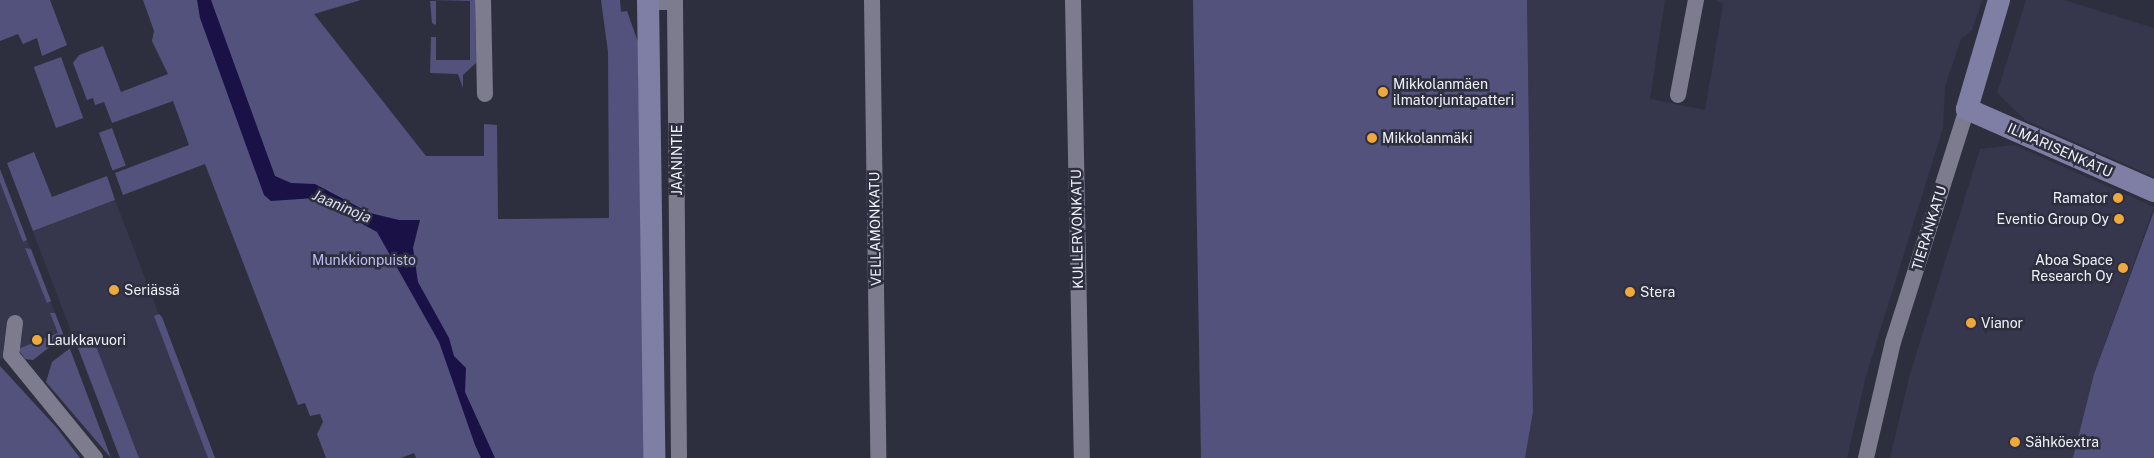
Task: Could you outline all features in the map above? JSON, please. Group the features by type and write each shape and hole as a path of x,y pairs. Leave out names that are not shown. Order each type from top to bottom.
{"main road":[{"name":"TIERANKATU","path":"1967,109 1999,0"},
{"name":"JAANINTIE","path":"648,1 654,458"},
{"name":"ILMARISENKATU","path":"1967,109 2154,191"}],"street":[{"path":"483,0 485,94"},
{"name":"VELLAMONKATU","path":"872,0 878,458"},
{"name":"KULLERVONKATU","path":"1073,0 1082,458"},
{"path":"1678,94 1696,0"},
{"name":"JAANINTIE","path":"648,1 675,2 679,458"},
{"name":"TIERANKATU","path":"1866,458 1894,342 1967,109"},
{"path":"15,323 11,354 95,458"},
{"path":"653,346 678,345"}],"shaded area":[{"path":"1527,0 1665,0 1650,99 1705,110 1723,4 1715,0 1982,0 1972,30 1961,39 1945,86 1943,128 1866,376 1847,458 1525,458 1533,412"},
{"path":"2026,0 2064,0 2154,28 2154,177 2025,120 1997,93"},
{"path":"2014,145 2154,207 2094,374 2073,458 1890,458 1910,374 1980,149"},
{"path":"0,170 64,336 0,360"},
{"path":"115,200 214,458 120,458 33,232"}],"green space":[{"path":"0,0 50,0 67,45 42,56 37,38 23,44 18,34 0,41"},
{"name":"Munkkionpuisto","path":"143,0 361,0 314,14 426,156 484,156 484,124 497,125 498,219 609,218 608,52 601,0 620,0 621,12 627,11 638,42 645,458 416,458 414,453 401,458 326,458 317,434 323,422 320,414 310,416 305,403 298,405 205,164 123,195 115,173 189,145 173,101 112,123 104,102 95,105 93,98 87,100 73,63 79,55 103,46 121,92 168,74 152,41 154,31"},
{"path":"475,0 476,63 463,75 463,88 458,74 430,73 431,37 436,37 436,60 470,60 470,1 436,1 436,25 432,23 430,1"},
{"path":"1193,0 1527,0 1533,412 1525,458 1201,458"},
{"path":"61,57 83,118 56,128 34,67"},
{"path":"112,128 126,166 113,170 99,133"},
{"path":"34,152 52,197 107,176 115,200 33,231 7,163"},
{"path":"0,169 27,240 23,242 0,182"},
{"path":"2154,211 2154,458 2073,458 2094,374"},
{"path":"25,248 31,249 51,301 47,303"},
{"path":"50,313 55,313 64,336 33,360 25,359 18,349 58,333"},
{"path":"159,314 162,317 215,458 208,458 154,316"},
{"path":"89,340 94,341 139,458 120,458 77,345"},
{"path":"69,349 111,458 46,382 52,362"},
{"path":"0,366 57,428 80,458 0,458"}],"water":[{"name":"Jaaninoja","path":"197,0 211,0 275,176 291,183 315,184 370,213 399,220 420,220 413,248 418,282 449,338 454,356 466,368 465,392 495,458 481,458 439,342 377,232 315,198 271,201 264,195 200,18"}],"place":[{"name":"Mikkolanmäen ilmatorjuntapatteri","path":"1383,92"},
{"name":"Mikkolanmäki","path":"1372,138"},
{"name":"Ramator","path":"2118,198"},
{"name":"Eventio Group Oy","path":"2119,219"},
{"name":"Aboa Space Research Oy","path":"2123,268"},
{"name":"Seriässä","path":"114,290"},
{"name":"Stera","path":"1630,292"},
{"name":"Vianor","path":"1971,323"},
{"name":"Laukkavuori","path":"37,340"},
{"name":"Sähköextra","path":"2015,442"}]}
